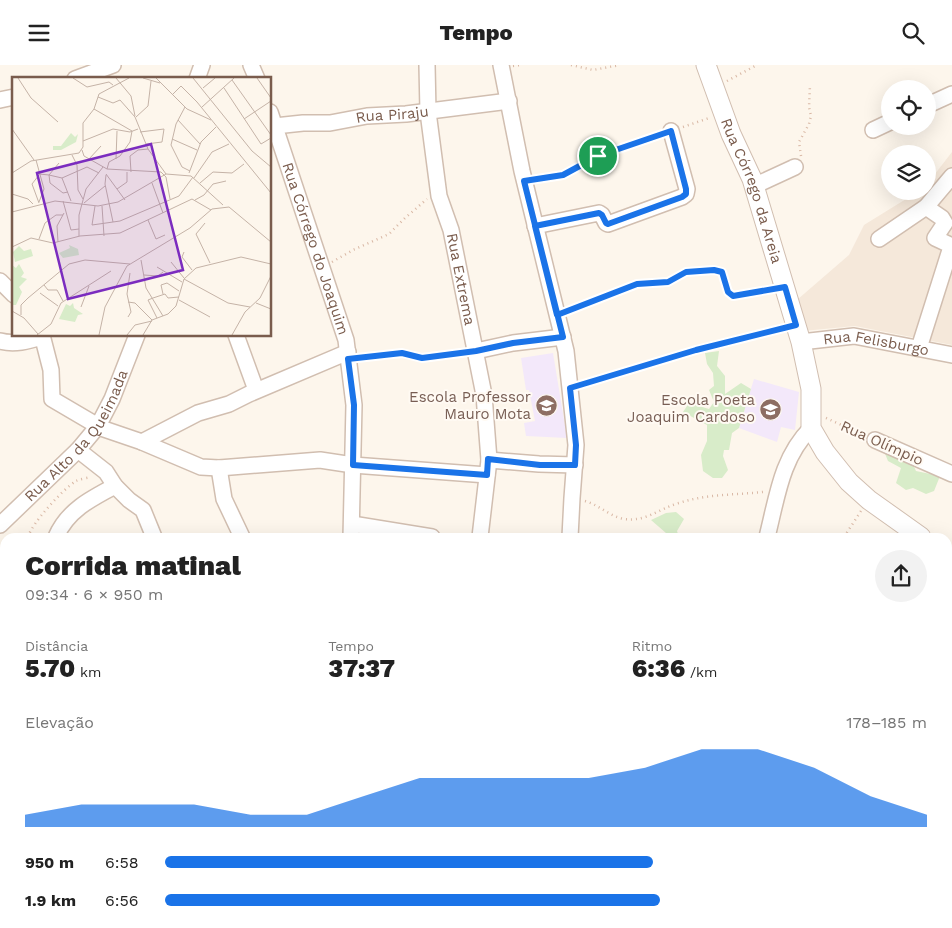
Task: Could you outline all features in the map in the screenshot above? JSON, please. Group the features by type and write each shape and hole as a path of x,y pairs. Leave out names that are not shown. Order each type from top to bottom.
{"street":[{"path":"80,77 113,65"},
{"path":"198,77 202,65"},
{"path":"251,65 256,77"},
{"name":"Rua Extrema","path":"427,65 428,112 439,196 451,230 484,395 488,467 480,533"},
{"path":"501,65 524,181 563,337 576,445 570,533"},
{"name":"Rua Córrego da Areia","path":"706,65 754,185 799,333 810,389 811,421 824,452 869,500 915,533"},
{"path":"936,101 952,94"},
{"name":"Rua Piraju","path":"273,119 303,123 330,123 367,115 428,112 509,101"},
{"name":"Rua Córrego do Joaquim","path":"273,119 346,340 354,405 351,531"},
{"path":"873,130 881,126"},
{"path":"535,226 599,213 608,224 682,197 686,194 686,189 671,131"},
{"path":"754,185 795,167"},
{"path":"879,239 926,207 952,176"},
{"path":"919,348 950,250 950,245 936,238 945,223 942,218 926,207"},
{"path":"0,281 12,293"},
{"name":"Rua Felisburgo","path":"799,333 854,336 952,355"},
{"path":"0,341 6,343 27,341 42,336 51,370 52,399 98,427 142,442 201,467 219,468 307,460 353,465 488,467 575,465"},
{"name":"Rua Alto da Queimada","path":"0,525 78,450 98,427 120,381 137,336"},
{"path":"236,336 256,390"},
{"path":"476,351 513,343 563,337"},
{"path":"142,442 198,413 229,404 256,390 348,356"},
{"path":"768,533 778,491 790,454 811,421"},
{"name":"Rua Olímpio","path":"875,440 952,474"},
{"path":"78,450 106,472 115,486 129,500 143,510 152,533"},
{"path":"219,468 224,499 240,533"},
{"path":"58,533 63,522 83,503 115,486"},
{"path":"351,531 378,533"}],"path":[{"path":"571,65 593,70 620,65"},
{"path":"714,88 757,65"},
{"path":"795,167 801,159 799,141 811,117 809,107 810,85"},
{"path":"524,181 563,175 598,156 724,113"},
{"path":"322,267 389,234 429,198 439,196"},
{"path":"557,315 637,284 668,282 686,272 714,270 722,272 728,292 733,296 785,287"},
{"path":"570,388 696,350 799,333"},
{"path":"348,356 402,353 422,358 476,351"},
{"name":"Rua Olímpio","path":"811,421 836,422 875,440"},
{"path":"30,533 40,515 76,481 106,472"},
{"path":"572,498 592,503 611,516 638,519 678,503 700,498 723,494 778,491"},
{"path":"847,533 869,500"}],"shaded area":[{"path":"952,152 952,345 855,326 803,331 790,306 849,255 864,225 904,200 936,200 936,173"},
{"name":"Escola Professor Mauro Mota","path":"553,353 567,438 526,436 524,423 535,421 529,390 526,390 521,358"},
{"name":"Escola Poeta Joaquim Cardoso","path":"754,379 799,392 795,430 781,427 777,442 739,428"}],"green space":[{"path":"719,351 717,366 725,376 725,394 741,383 751,389 739,428 732,433 729,450 724,450 723,456 728,470 722,478 713,478 703,471 701,455 707,441 707,425 683,412 689,403 709,409 714,402 709,390 714,386 713,373 707,364 705,353"},
{"path":"884,451 910,458 916,471 940,476 934,491 926,494 913,488 906,490 896,483 901,468 888,461"},
{"path":"676,512 684,519 678,533 666,533 651,520 666,513"}],"place":[{"name":"Escola Professor Mauro Mota","path":"547,406"},
{"name":"Escola Poeta Joaquim Cardoso","path":"771,409"}],"route":[{"path":"598,156 563,175 524,181 542,255 563,337 532,340 476,351 422,358 402,353 348,359 354,405 353,465 487,475 488,459 540,465 575,465 576,445 570,388 696,350 796,325 785,287 733,296 728,292 722,272 714,270 686,272 668,282 637,284 557,315 542,255 535,226 599,213 608,224 686,194 671,131 598,156"}]}
